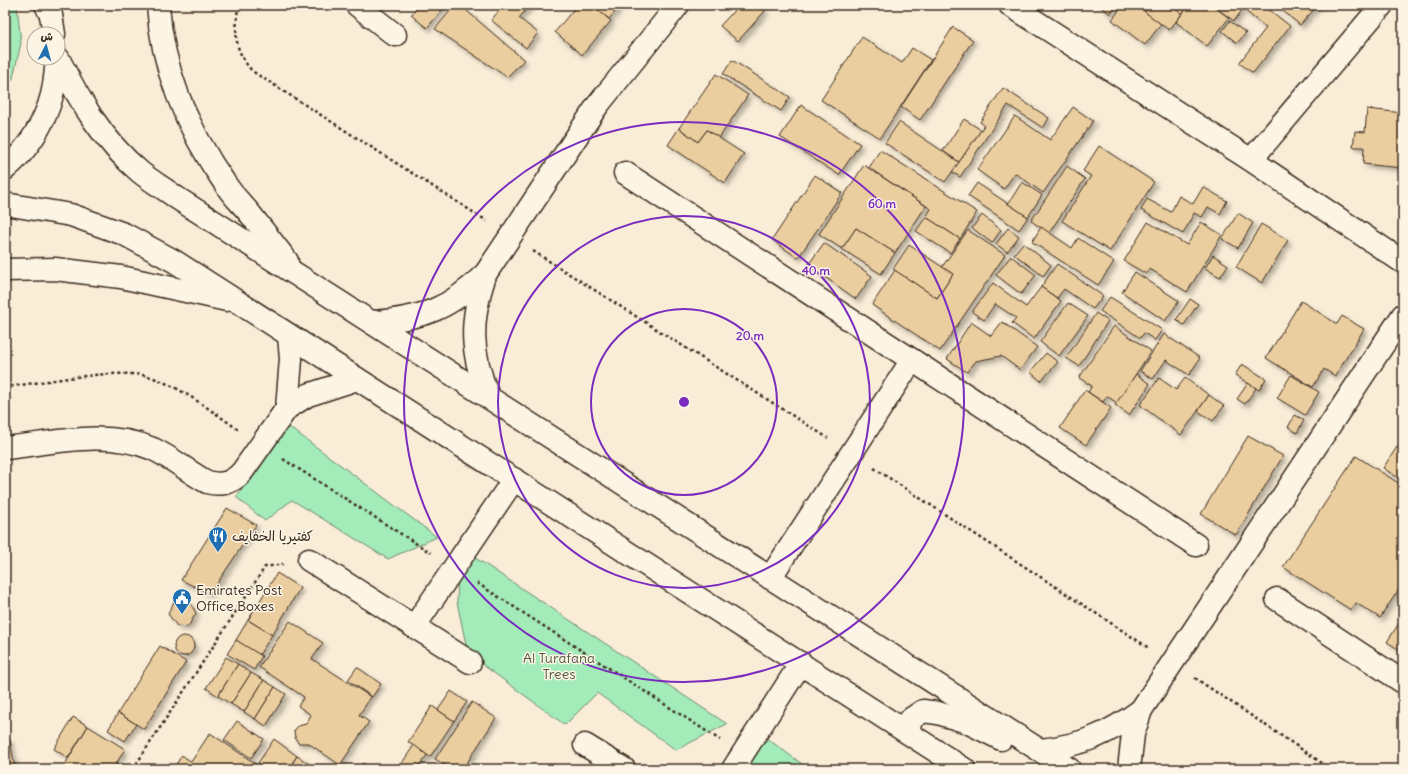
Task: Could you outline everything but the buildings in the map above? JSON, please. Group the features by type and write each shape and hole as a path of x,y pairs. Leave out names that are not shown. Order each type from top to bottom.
{"street":[{"path":"158,5 164,48 174,85 188,121 227,187 298,274"},
{"path":"357,5 395,35"},
{"path":"372,322 398,321 423,315 447,305 468,291 486,273 597,106 678,5"},
{"path":"1010,5 1251,160 1403,262"},
{"path":"1251,160 1382,5"},
{"path":"5,169 16,161 38,130 52,95 56,66"},
{"path":"61,66 79,99 106,138 140,172 177,198 298,274 1069,769"},
{"path":"625,173 1196,545"},
{"path":"5,204 71,215 124,234 174,261 964,769"},
{"path":"5,270 55,269 121,277 238,302"},
{"path":"486,273 478,297 473,322 473,347 478,372 488,396"},
{"path":"1129,769 1133,734 1140,710 1403,315"},
{"path":"287,408 291,372 289,336"},
{"path":"770,578 912,360"},
{"path":"5,448 96,438 115,439 152,449 207,482 218,484 228,483 236,479 262,445 287,408 308,396 357,379"},
{"path":"414,627 514,479"},
{"path":"309,560 470,662"},
{"path":"1277,599 1403,682"},
{"path":"738,762 801,663"},
{"path":"908,732 911,719 923,711 931,712 967,722 990,734 1015,744 1040,750 1068,747 1094,739 1118,726 1140,710"},
{"path":"585,745 624,769"}],"path":[{"path":"238,5 236,44 241,59 252,71 852,454 1172,663 1331,769"},
{"path":"5,387 92,376 120,375 147,376 179,390 454,569 738,762"},
{"path":"133,769 265,567 309,560"}],"green space":[{"path":"5,5 17,5 21,43 13,78 5,91"},
{"path":"288,426 437,537 388,559 292,500 265,521 236,497"},
{"name":"Al Turafana Trees","path":"459,547 727,724 676,750 597,693 565,725 468,654 457,602"},
{"path":"758,732 809,769 734,769 728,753"}],"place":[{"name":"كفتيريا الخفايف","path":"218,553"},
{"name":"Emirates Post Office Boxes","path":"182,615"}]}
